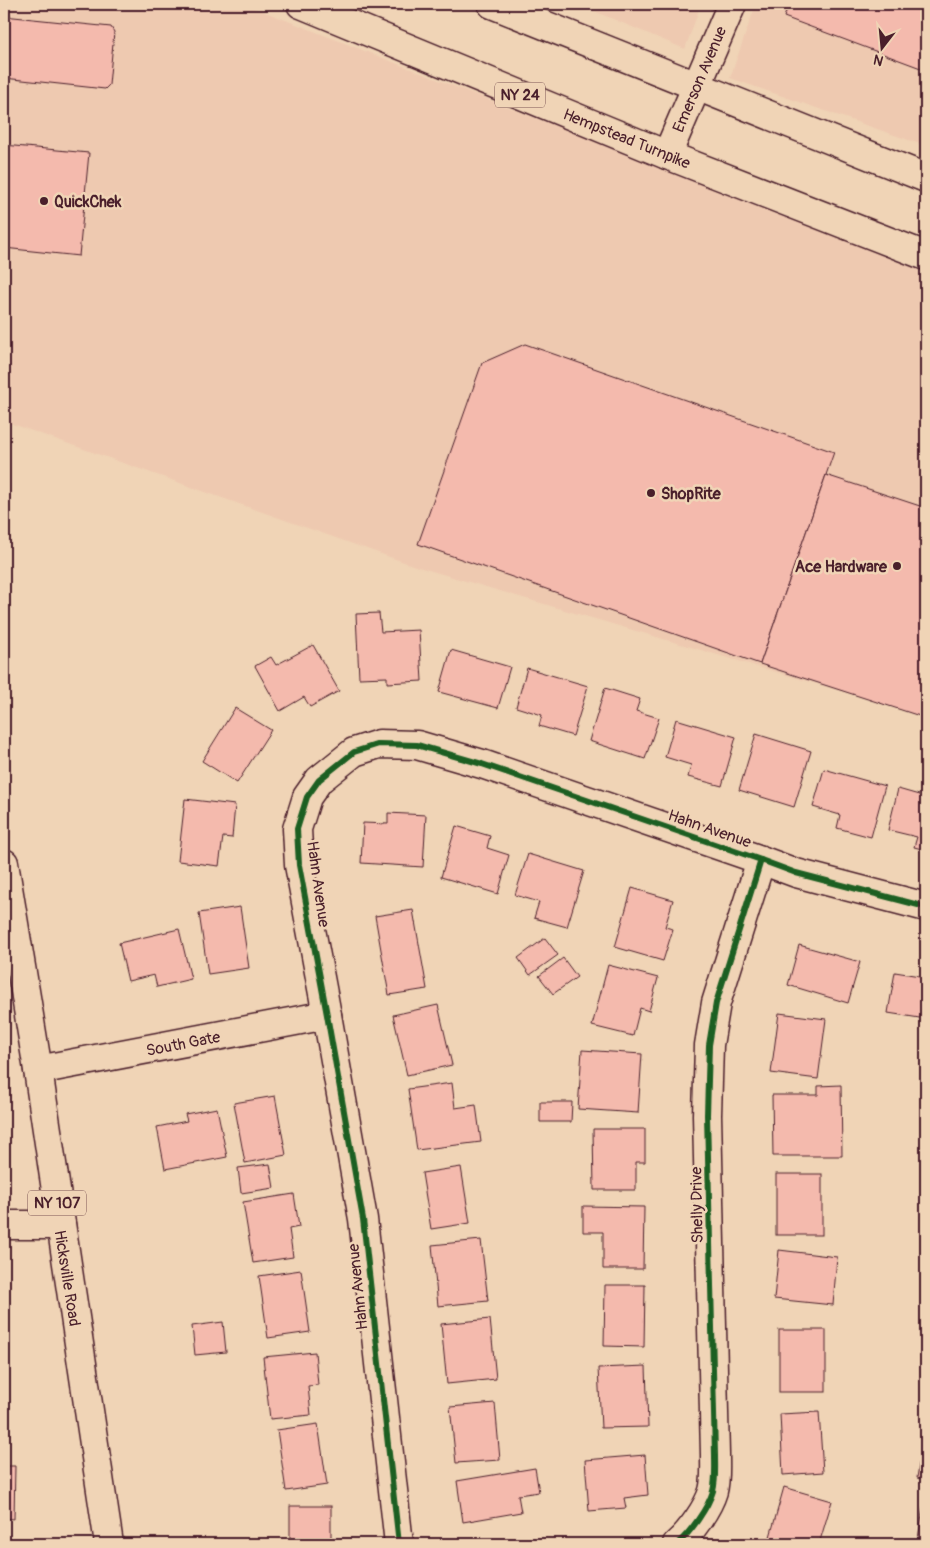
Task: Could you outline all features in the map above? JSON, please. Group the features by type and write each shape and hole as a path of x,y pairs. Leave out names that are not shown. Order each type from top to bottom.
{"street":[{"name":"Hempstead Turnpike","path":"301,4 667,155 926,256"},
{"path":"492,4 926,178"},
{"name":"Emerson Avenue","path":"667,155 732,4"},
{"name":"Hahn Avenue","path":"399,1544 363,1218 299,865 297,829 307,797 318,780 354,752 379,744 417,744 482,764 796,873 926,907"},
{"name":"Shelly Drive","path":"677,1544 688,1534 713,1491 715,1464 708,1125 709,1045 716,1003 761,860"},
{"name":"Hicksville Road","path":"4,863 6,890 38,1070 109,1544"},
{"name":"South Gate","path":"38,1070 327,1015"},
{"path":"4,1225 60,1225"}],"shaded area":[{"path":"4,4 245,4 926,271 926,716 418,567 4,421"},
{"path":"577,4 701,4 685,49"},
{"path":"756,4 926,4 926,146 730,78"}],"building":[{"path":"789,4 926,4 926,70 784,17"},
{"path":"4,16 111,27 114,32 109,85 105,89 4,78"},
{"name":"QuickChek","path":"4,145 89,153 79,256 4,248"},
{"path":"525,344 834,452 760,664 418,544 482,363"},
{"path":"826,475 926,508 926,718 760,664"},
{"path":"379,613 381,632 419,630 422,681 387,683 387,677 359,678 356,614"},
{"path":"313,645 339,691 310,707 304,697 280,711 255,666 271,657 276,665"},
{"path":"451,650 510,667 498,708 439,692"},
{"path":"527,668 588,686 573,736 539,726 542,715 516,707"},
{"path":"605,688 640,699 636,711 659,718 645,759 589,741"},
{"path":"235,708 271,730 237,783 202,761"},
{"path":"676,719 736,737 722,786 688,777 691,765 665,757"},
{"path":"756,734 811,751 794,807 739,790"},
{"path":"824,769 885,786 871,837 837,828 840,815 813,807"},
{"path":"898,789 926,797 926,850 914,847 917,837 888,830"},
{"path":"185,799 235,805 232,838 223,837 219,866 178,861"},
{"path":"388,813 426,815 423,867 361,863 363,823 388,824"},
{"path":"456,826 490,836 487,848 509,855 498,894 441,877"},
{"path":"528,854 584,871 567,927 534,918 539,902 515,895"},
{"path":"632,888 673,900 665,927 673,929 663,961 615,947"},
{"path":"240,907 249,968 208,974 199,913"},
{"path":"413,910 427,989 389,995 375,916"},
{"path":"179,929 191,979 157,987 154,975 128,981 119,943"},
{"path":"545,938 558,955 530,975 518,958"},
{"path":"799,945 860,962 848,1003 788,985"},
{"path":"563,958 577,977 553,994 539,976"},
{"path":"608,965 658,978 649,1011 640,1008 633,1036 592,1026"},
{"path":"895,972 926,977 926,1019 888,1013"},
{"path":"438,1005 452,1065 407,1075 393,1015"},
{"path":"779,1013 826,1019 818,1079 771,1073"},
{"path":"582,1050 642,1054 638,1113 578,1109"},
{"path":"452,1083 455,1108 476,1105 481,1142 417,1150 408,1089"},
{"path":"841,1085 842,1156 773,1156 772,1095 818,1095 818,1086"},
{"path":"275,1096 286,1155 245,1163 234,1103"},
{"path":"540,1102 572,1102 571,1122 540,1122"},
{"path":"217,1108 227,1157 165,1169 157,1127 187,1121 185,1114"},
{"path":"593,1129 645,1129 645,1162 636,1162 636,1190 594,1190"},
{"path":"270,1164 274,1188 241,1193 238,1168"},
{"path":"461,1167 470,1223 431,1229 422,1173"},
{"path":"776,1174 822,1174 822,1235 776,1235"},
{"path":"294,1194 299,1227 289,1229 293,1257 253,1263 243,1202"},
{"path":"583,1206 644,1207 643,1269 603,1269 603,1232 583,1232"},
{"path":"481,1240 488,1301 438,1306 432,1245"},
{"path":"779,1250 837,1257 833,1305 774,1299"},
{"path":"301,1270 310,1332 268,1338 259,1276"},
{"path":"605,1285 645,1285 644,1347 604,1346"},
{"path":"490,1319 496,1379 447,1384 441,1324"},
{"path":"223,1322 226,1352 195,1355 192,1326"},
{"path":"779,1330 826,1330 826,1392 779,1392"},
{"path":"315,1352 318,1385 308,1386 311,1415 270,1419 263,1357"},
{"path":"646,1366 648,1427 601,1428 598,1368"},
{"path":"495,1403 500,1460 456,1463 450,1407"},
{"path":"4,1410 9,1410 6,1450 4,1450"},
{"path":"819,1412 823,1472 783,1475 780,1414"},
{"path":"926,1418 926,1480 917,1478"},
{"path":"318,1424 327,1485 286,1491 277,1430"},
{"path":"645,1455 648,1495 624,1498 626,1508 589,1511 585,1460"},
{"path":"4,1466 15,1466 14,1519 4,1518"},
{"path":"535,1468 539,1492 518,1495 521,1512 463,1522 457,1481"},
{"path":"784,1487 832,1501 819,1544 768,1544"},
{"path":"925,1497 926,1544 917,1544"},
{"path":"290,1506 331,1506 331,1544 290,1544"}],"cycle path":[{"path":"399,1544 363,1219 299,865 297,829 307,797 319,780 354,752 379,744 417,745 482,764 796,873 926,907"},
{"path":"677,1544 693,1527 703,1512 711,1498 715,1482 707,1115 709,1045 716,1003 761,860"}],"place":[{"name":"QuickChek","path":"44,201"},
{"name":"ShopRite","path":"651,493"},
{"name":"Ace Hardware","path":"897,566"}]}
